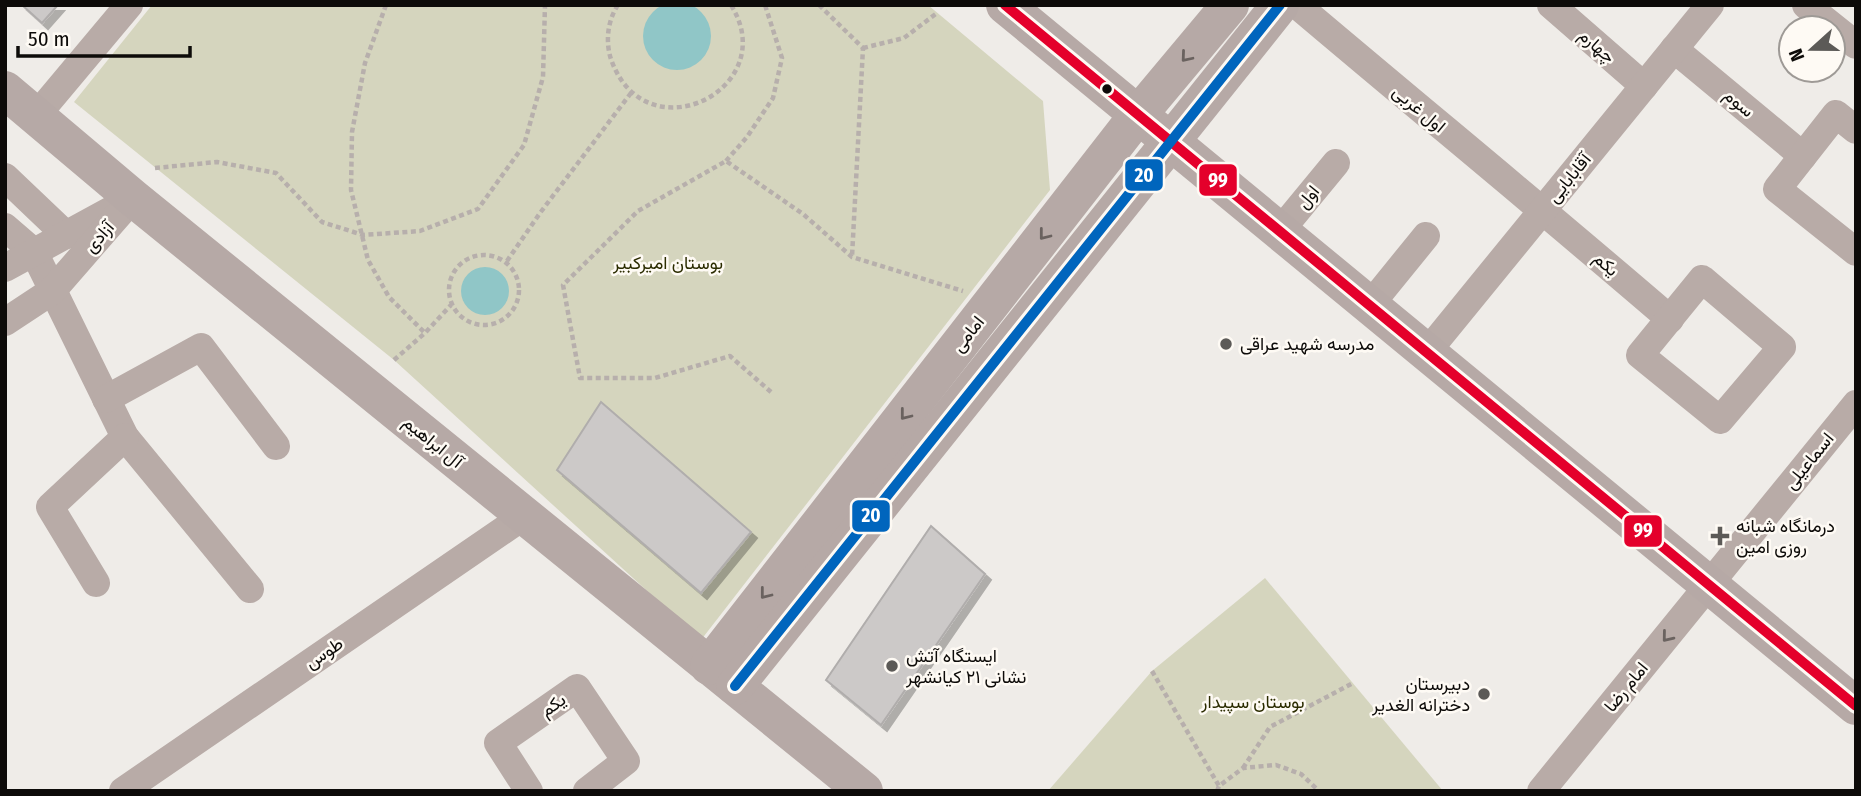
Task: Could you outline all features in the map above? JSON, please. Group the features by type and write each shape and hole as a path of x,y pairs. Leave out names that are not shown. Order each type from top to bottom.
{"main road":[{"path":"1005,5 1856,706"},
{"name":"امامی","path":"722,676 994,300 1138,114 1230,5"},
{"name":"امامی","path":"722,676 1170,141 1280,5"},
{"name":"آل ابراهیم","path":"5,90 133,198 722,676 852,788"}],"street":[{"path":"36,116 129,5"},
{"name":"اول غربی","path":"1297,5 1543,210"},
{"name":"چهارم","path":"1551,5 1644,86"},
{"name":"آقابابایی","path":"1427,352 1710,5"},
{"path":"1806,5 1856,45"},
{"name":"سوم","path":"1674,49 1803,156"},
{"path":"1856,130 1836,114 1777,189 1856,251"},
{"name":"اول","path":"1280,231 1336,163"},
{"name":"آزادی","path":"5,177 66,235"},
{"name":"آزادی","path":"5,268 133,198"},
{"name":"آزادی","path":"5,322 52,291 133,198"},
{"name":"یکم","path":"1543,210 1670,319"},
{"path":"5,227 34,252 125,437 250,589"},
{"path":"1370,305 1426,236"},
{"path":"1702,279 1782,347 1720,420 1640,355 1670,319 1702,279"},
{"path":"106,399 201,347 275,446"},
{"name":"اسماعیلی","path":"1710,584 1856,404"},
{"path":"96,583 50,507 125,437"},
{"name":"طوس","path":"123,791 524,516"},
{"name":"امام رضا","path":"1541,791 1710,584"},
{"name":"یکم","path":"529,791 498,743 577,688 626,761 587,791"}],"path":[{"path":"386,5 365,63 352,132 351,190 368,260 389,297 425,333"},
{"path":"155,168 216,162 276,173 322,222 363,235 420,230 478,209 524,145 543,77 545,5"},
{"path":"618,5 608,32 609,55 617,76 631,93 651,104 673,109 695,106 715,96 730,80 740,60 743,38 738,16 732,5"},
{"path":"765,5 782,58 773,99 747,137 726,161 638,211 563,285 580,378 655,378 730,356 771,392"},
{"path":"818,5 863,48 852,257"},
{"path":"863,48 904,38 937,13"},
{"path":"507,261 631,93"},
{"path":"726,161 803,214 852,257 994,300"},
{"path":"487,254 507,261 519,280 519,301 507,319 487,327 466,322 451,305 449,281 463,260 487,254"},
{"path":"394,360 451,305"},
{"path":"1152,671 1218,788 1243,768 1270,727 1353,684"},
{"path":"1243,768 1276,765 1301,774 1318,791"}],"green space":[{"name":"بوستان امیرکبیر","path":"152,5 928,5 1043,101 1050,190 701,640 394,360 74,102"},
{"name":"بوستان سپیدار","path":"1265,578 1443,791 1048,791 1152,671"}],"water":[{"path":"677,2 690,5 701,12 708,23 711,36 708,49 701,60 690,67 677,70 664,67 653,60 646,49 643,36 646,23 653,12 664,5"},
{"path":"485,267 502,274 509,291 502,308 485,315 468,308 461,291 468,274"}],"building":[{"path":"22,5 58,5 42,23"},
{"path":"601,402 751,532 701,593 557,470"},
{"path":"931,526 985,574 881,725 826,680"}],"transit line":[{"name":"99","path":"1005,5 1856,706"},
{"name":"20","path":"735,686 1280,5"}],"place":[{"name":"مدرسه شهید عراقی","path":"1226,344"},
{"name":"درمانگاه شبانه روزی امین","path":"1720,536"},
{"name":"ایستگاه آتش نشانی ۲۱ کیانشهر","path":"892,666"},
{"name":"دبیرستان دخترانه الغدیر","path":"1484,694"}]}
